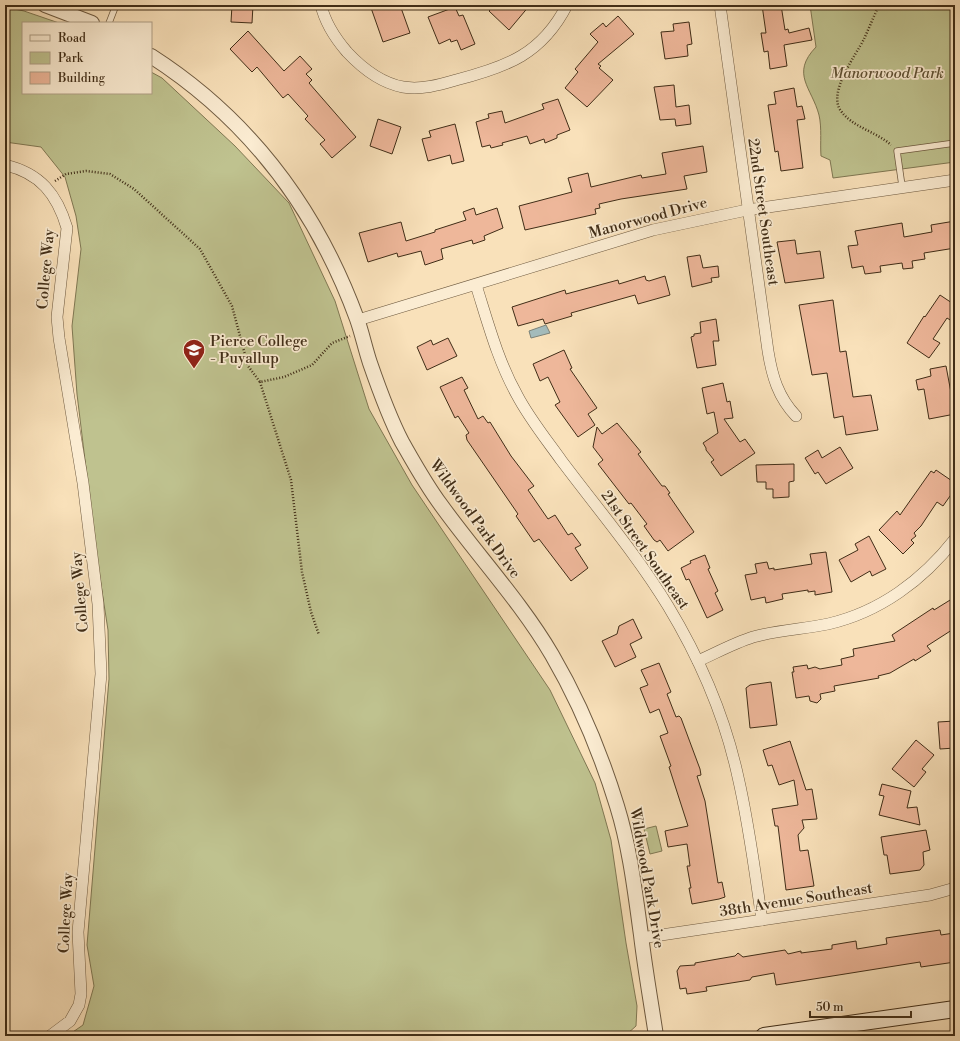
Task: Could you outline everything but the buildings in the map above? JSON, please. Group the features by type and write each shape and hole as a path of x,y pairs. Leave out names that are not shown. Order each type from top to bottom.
{"main road":[{"path":"764,1036 955,1009"}],"street":[{"path":"45,5 89,22"},
{"path":"321,5 325,20 338,42 367,71 392,84 415,88 428,88 480,74 516,60 542,42 556,24 567,5"},
{"name":"22nd Street Southeast","path":"720,5 747,210 771,366 782,400 796,416"},
{"name":"Wildwood Park Drive","path":"152,57 203,93 234,121 266,155 295,197 322,240 338,273 359,326 370,362 389,413 417,468 440,504 538,632 553,657 589,728 618,808 633,879 656,1036"},
{"name":"College Way","path":"5,165 31,174 46,186 56,202 67,228 57,317 61,354 82,476 98,604 101,674 78,932 81,994 79,1005 70,1021 50,1036"},
{"name":"Manorwood Drive","path":"359,326 476,285 639,234 747,210 902,186 955,180"},
{"name":"21st Street Southeast","path":"476,285 498,354 517,396 542,434 651,580 698,661 721,717 738,775 762,920"},
{"path":"698,661 754,637 830,623 863,612 894,596 909,586 935,563 955,539"},
{"name":"38th Avenue Southeast","path":"641,938 930,895 955,888"}],"lane":[{"path":"109,22 116,5"},
{"path":"902,186 897,151 955,143"}],"path":[{"path":"879,5 864,39 843,76 838,93 838,103 840,111 854,122 884,138 897,151"},
{"path":"46,186 66,174 86,171 110,174 140,194 200,249 232,306 248,366 260,382 291,480 302,572 311,612 319,634"},
{"path":"260,382 284,377 312,365 332,344 359,326"}],"green space":[{"name":"Manorwood Park","path":"810,5 955,5 955,162 833,178 830,160 821,156 819,115 805,81 805,65 808,57 816,47"},
{"name":"Pierce College - Puyallup","path":"5,7 24,11 56,22 22,22 22,94 152,94 152,73 162,78 235,146 289,203 335,301 369,409 412,485 550,690 595,783 611,840 637,1006 636,1026 627,1034 618,1036 67,1036 83,1025 94,986 87,945 109,679 108,630 97,559 77,394 72,326 81,249 76,216 65,177 41,147 5,142"},
{"path":"656,826 662,851 650,854 644,829"}],"water":[{"path":"546,325 550,333 531,338 529,331"}],"place":[{"name":"Pierce College - Puyallup","path":"194,370"}]}
